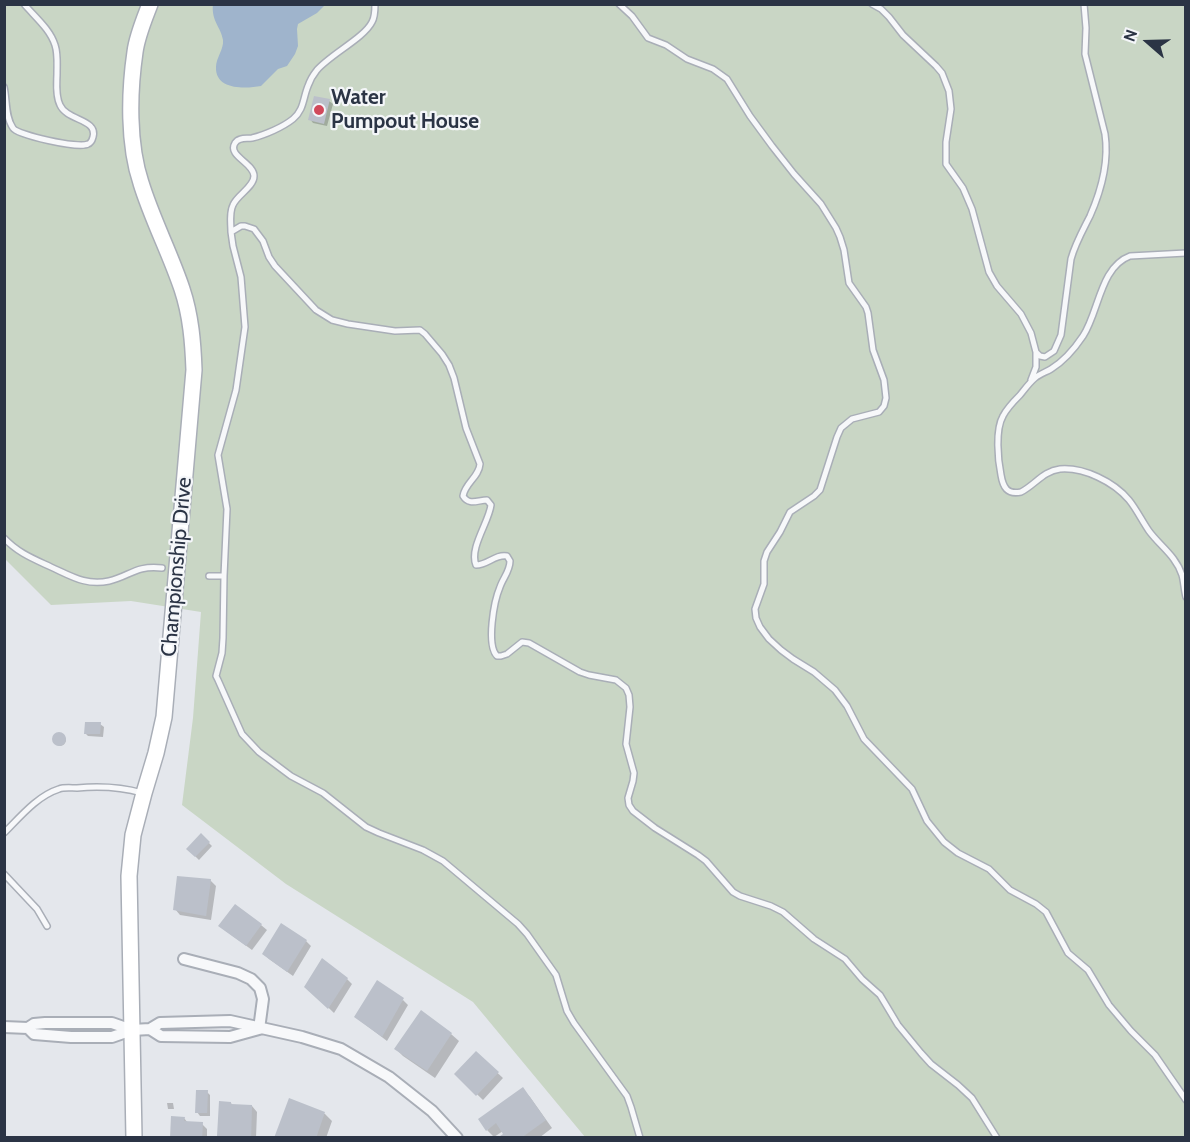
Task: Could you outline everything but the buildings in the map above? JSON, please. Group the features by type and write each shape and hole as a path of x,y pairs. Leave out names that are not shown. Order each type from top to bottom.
{"street":[{"name":"Championship Drive","path":"134,1137 129,876 133,835 164,717 194,370 190,320 182,290 140,182 133,151 131,97 135,50 150,4"},
{"path":"184,959 238,973 251,979 260,988 262,999 259,1029"},
{"path":"4,1027 28,1028 34,1034 112,1037 132,1030 150,1029 160,1023 230,1021 302,1037 341,1049 389,1077 432,1111 457,1137"}],"lane":[{"path":"4,87 8,116 15,130 26,135 67,144 81,146 91,142 94,135 92,127 69,116 60,105 57,93 57,54 54,43 44,27 24,4"},
{"path":"375,4 373,21 367,29 324,63 314,75 300,111 295,117 267,133 239,140 234,147 254,174 252,182 233,204 231,213 231,232 241,277 245,327 236,390 218,455 227,509 223,638 216,676 242,734 259,752 291,776 322,793 366,827 423,850 447,863 523,929 556,975 567,1011 574,1023 627,1096 640,1137"},
{"path":"619,4 632,16 648,38 713,69 727,80 772,146 821,204 840,237 849,283 866,307 873,350 884,380 886,398 884,406 879,412 852,419 841,428 820,490 790,512 767,552 764,561 764,584 755,609 760,627 782,650 835,690 847,706 864,739 912,789 927,821 944,842 958,853 989,869 1010,890 1046,912 1068,953 1088,970 1106,1001 1155,1055 1185,1100"},
{"path":"872,4 881,9 903,35 942,73 949,91 951,109 946,142 946,164 963,188 972,209 989,272 1021,314 1031,333 1036,352 1036,367 1030,382 1004,414 999,426 1000,469 1005,489 1016,494 1041,477 1060,469 1090,474 1104,481 1121,492 1148,530 1175,561 1182,574 1185,597"},
{"path":"1036,352 1045,357 1054,351 1058,344 1063,326 1071,259 1096,200 1106,161 1105,134 1085,54 1084,4"},
{"path":"231,232 241,226 254,229 263,241 275,266 315,310 332,320 395,331 420,330 426,334 442,354 454,378 466,428 480,464 479,470 464,490 463,496 470,502 487,500 490,505 475,549 474,562 476,565 481,565 500,555 507,556 510,561 496,600 491,638 493,651 497,656 503,656 522,642 529,643 580,672 616,680 623,684 630,698 626,744 634,773 628,798 633,811 706,861 734,892 783,912 810,936 845,960 880,995 898,1025 931,1065 972,1098 997,1137"},
{"path":"1030,382 1059,364 1080,341 1117,263 1130,256 1185,253"},
{"path":"4,538 31,559 86,582 110,581 144,568 162,568"},
{"path":"209,576 224,576"},
{"path":"4,833 36,802 60,789 105,787 124,788 144,793"},
{"path":"4,874 37,909 47,926"}],"green space":[{"path":"5,5 1185,5 1185,1137 585,1137 473,1002 286,884 182,805 193,718 201,612 131,601 51,605 5,559"}],"water":[{"path":"213,4 325,5 317,13 298,24 298,46 287,66 278,69 261,86 247,88 226,84 217,75 216,64 223,40 213,15"}],"place":[{"name":"Water Pumpout House","path":"319,110"}]}
